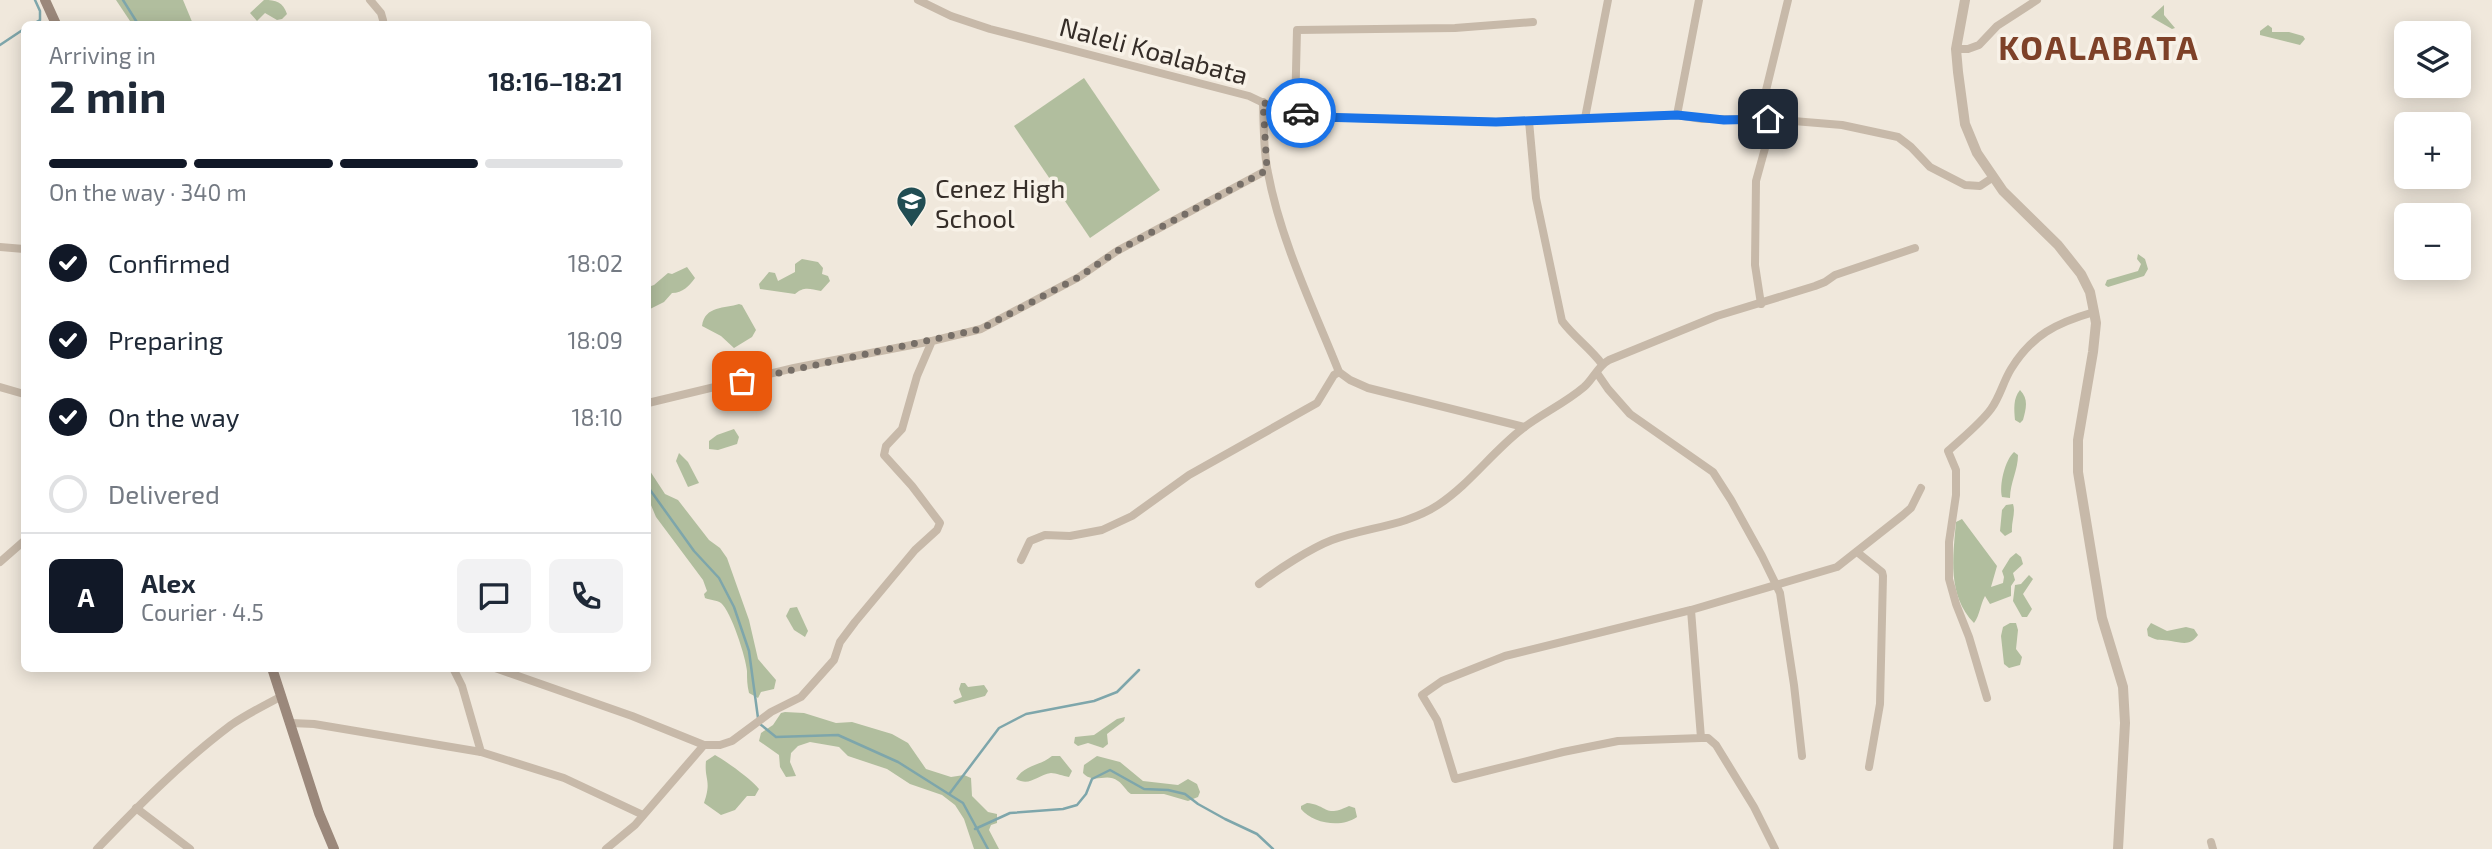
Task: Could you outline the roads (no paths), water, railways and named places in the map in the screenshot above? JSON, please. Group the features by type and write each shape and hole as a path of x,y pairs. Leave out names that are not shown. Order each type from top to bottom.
{"main road":[{"path":"46,0 55,21"},
{"path":"273,672 334,849"}],"street":[{"path":"370,0 381,13 383,20"},
{"name":"Naleli Koalabata","path":"918,0 951,16 990,29 1249,96 1274,108 1319,117 1529,121 1677,115 1724,120 1763,119 1871,130 1898,137 1930,167 1965,185 1980,186 1992,178"},
{"path":"1586,118 1608,0"},
{"path":"1677,115 1699,0"},
{"path":"1761,304 1755,265 1756,181 1767,141 1763,119 1788,0"},
{"path":"1965,0 1956,49 1965,124 1977,153 1992,178 2058,245 2081,274 2090,292 2096,323 2078,440 2078,472 2102,618 2123,687 2125,723 2118,849"},
{"path":"1956,49 1979,45 1997,26 2037,0"},
{"path":"1295,112 1297,30 1455,28 1533,22"},
{"path":"1263,102 1267,170 1276,207 1339,372 1368,388 1524,427"},
{"path":"1529,121 1536,198 1562,321 1572,334 1594,352 1602,364"},
{"path":"651,403 794,368 981,329 1079,277 1117,251 1267,170"},
{"path":"0,247 21,249"},
{"path":"1259,584 1278,570 1331,541 1404,522 1438,505 1457,491 1524,427 1574,395 1597,373 1602,364 1717,316 1761,304 1915,248"},
{"path":"1987,698 1949,579 1949,542 1956,495 1956,470 1948,451 1984,418 1999,397 2010,370 2037,337 2058,324 2094,312"},
{"path":"506,672 632,716 704,745 720,745 732,741 771,712 801,697 834,660 841,642 855,622 915,550 937,530 940,523 884,455 886,446 902,429 917,376 932,341"},
{"path":"1021,560 1030,541 1045,535 1070,536 1102,530 1132,516 1189,475 1317,403 1334,375 1339,372"},
{"path":"1597,373 1616,400 1636,419 1713,472 1776,583 1789,648 1802,756"},
{"path":"0,387 21,393"},
{"path":"1775,849 1759,816 1716,745 1708,738 1618,741 1455,779 1437,720 1422,695 1442,681 1505,656 1691,610 1837,567 1911,508 1921,488"},
{"path":"0,562 21,544"},
{"path":"1857,552 1878,568 1883,576 1880,704 1869,767"},
{"path":"1691,610 1701,738"},
{"path":"455,672 462,686 481,752"},
{"path":"97,849 136,808 226,729 282,696"},
{"path":"291,723 314,724 481,752 564,778 643,815"},
{"path":"606,849 635,825 704,745"},
{"path":"136,808 190,849"}],"waterway":[{"path":"35,0 40,11 38,21"},
{"path":"123,0 136,21"},
{"path":"0,45 21,31"},
{"path":"651,491 694,551 719,578 734,607 749,651 758,718"},
{"path":"950,793 999,728 1026,714 1094,701 1117,692 1139,670"},
{"path":"760,724 776,737 838,735 898,762 963,803 988,849"},
{"path":"975,829 1010,813 1063,809 1077,805 1086,794 1092,779 1110,770 1144,789 1185,794 1198,804 1257,834 1273,849"}],"place":[{"name":"Cenez High School","path":"912,229"}],"district":[{"name":"KOALABATA","path":"2099,47"}]}
